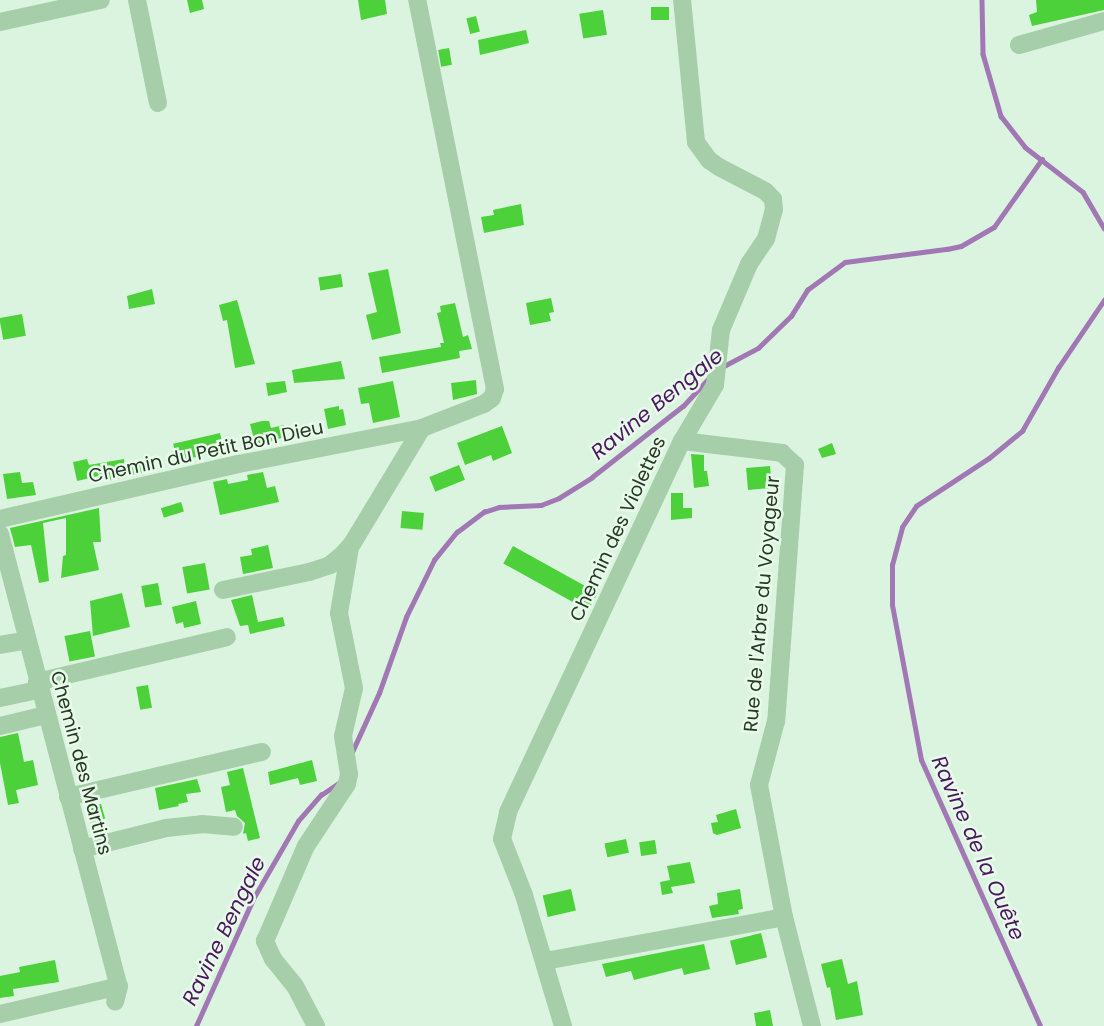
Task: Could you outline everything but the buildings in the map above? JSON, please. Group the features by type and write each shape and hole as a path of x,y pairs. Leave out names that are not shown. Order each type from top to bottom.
{"street":[{"path":"0,22 101,0"},
{"path":"137,0 158,103"},
{"name":"Chemin du Petit Bon Dieu","path":"0,519 239,464 422,428 484,404 492,398 495,389 417,0"},
{"name":"Chemin des Violettes","path":"563,1026 545,961 502,839 508,812 682,441 715,385 721,330 749,264 766,239 774,210 773,199 765,191 709,160 696,142 682,0"},
{"path":"1019,45 1104,21"},
{"path":"223,590 330,565 350,547 422,428"},
{"name":"Rue de l'Arbre du Voyageur","path":"682,441 782,453 795,465 776,721 758,785 784,917 812,1026"},
{"name":"Chemin des Martins","path":"0,534 117,994 0,1014"},
{"path":"316,1026 295,986 273,959 265,941 306,846 348,784 343,736 354,688 340,613 350,547"},
{"path":"0,698 227,637"},
{"path":"0,645 27,640"},
{"path":"0,726 46,715"},
{"path":"68,797 262,752"},
{"path":"82,849 166,828 202,824 234,827"},
{"path":"545,961 784,917"}],"waterway":[{"name":"Ravine de la Ouête","path":"982,0 983,54 1001,116 1025,147 1083,192 1104,228"},
{"name":"Ravine Bengale","path":"722,367 758,348 791,316 807,290 845,262 961,246 994,227 1042,159"},
{"name":"Ravine de la Ouête","path":"1040,1026 921,760 892,605 892,565 902,527 916,506 989,458 1022,431 1058,368 1104,300"},
{"name":"Ravine Bengale","path":"352,752 379,693 406,617 434,560 457,532 484,512 499,507 541,505 559,498 592,477 683,406 710,377"},
{"name":"Ravine Bengale","path":"196,1026 253,899 298,821 321,795 339,783"}]}
